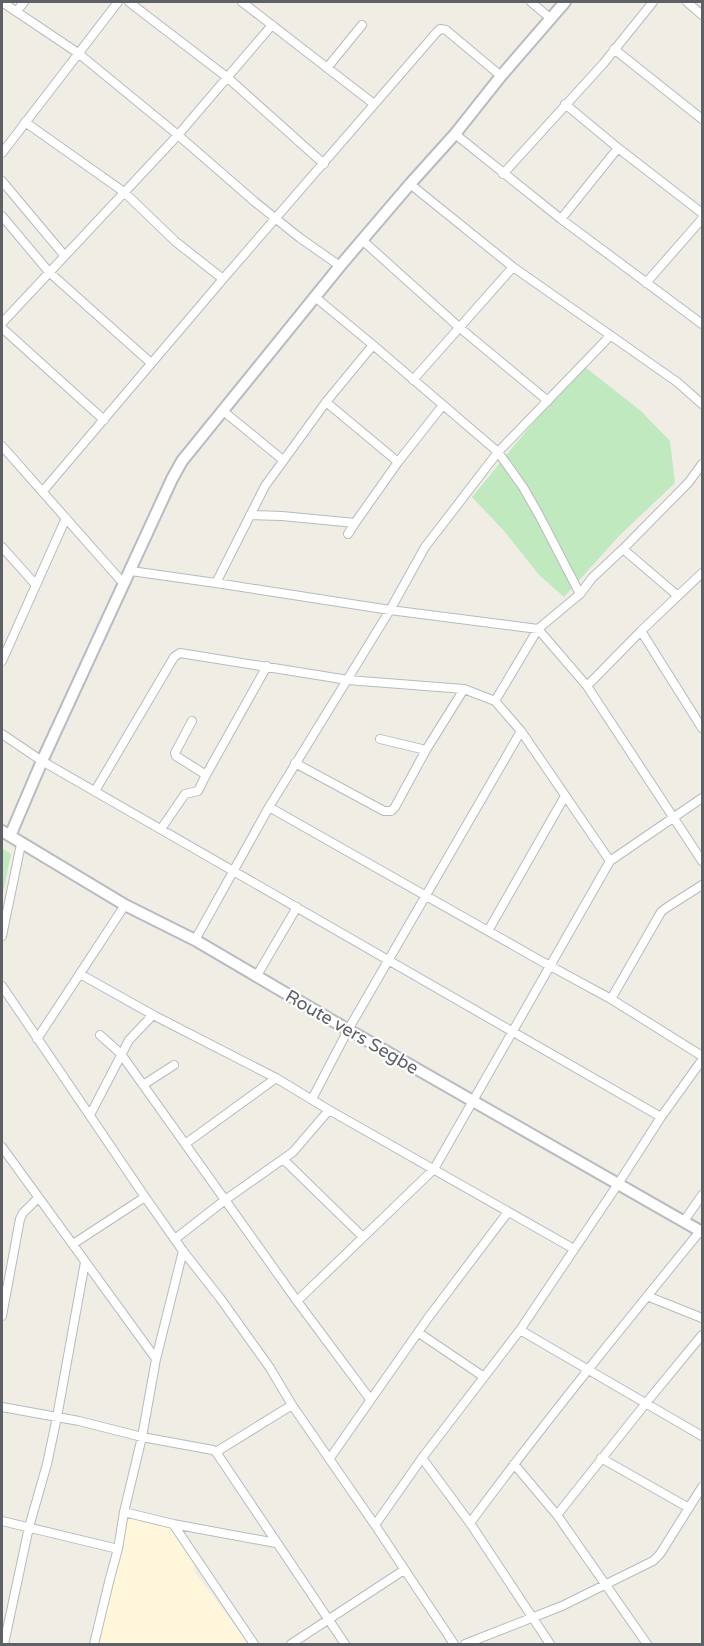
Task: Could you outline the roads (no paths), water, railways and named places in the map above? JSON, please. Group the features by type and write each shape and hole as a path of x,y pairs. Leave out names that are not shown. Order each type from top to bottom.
{"street":[{"path":"2,2 78,53 276,219 340,266"},
{"path":"16,11 24,2"},
{"path":"2,153 118,2"},
{"path":"129,2 228,78 324,164"},
{"path":"242,2 374,104"},
{"path":"531,2 550,18"},
{"path":"6,833 42,761 182,460 340,266 455,134 565,2"},
{"path":"503,174 603,64 653,2"},
{"path":"687,2 702,15"},
{"path":"2,323 178,135 272,25"},
{"path":"327,68 362,25"},
{"path":"43,491 222,279 440,29 446,30 501,76"},
{"path":"614,49 702,119"},
{"path":"565,104 702,213"},
{"path":"25,122 124,192 176,242 222,279"},
{"path":"455,134 561,219 702,324"},
{"path":"561,219 618,148"},
{"path":"2,181 64,255"},
{"path":"410,184 513,267 677,382 702,404"},
{"path":"2,216 49,272 151,363"},
{"path":"646,283 702,219"},
{"path":"362,240 460,328 548,401"},
{"path":"413,380 513,267"},
{"path":"315,297 498,452 539,515 580,594"},
{"path":"2,328 105,420"},
{"path":"195,940 269,807 390,610 425,547 498,452 610,336"},
{"path":"216,583 265,486 326,402 373,345"},
{"path":"326,402 399,462"},
{"path":"348,534 443,405"},
{"path":"222,410 283,460"},
{"path":"2,446 124,584"},
{"path":"495,700 538,629 580,594 592,578 689,482 702,464"},
{"path":"250,515 355,523"},
{"path":"2,661 66,518"},
{"path":"2,547 36,585"},
{"path":"623,549 678,596"},
{"path":"2,561 8,554"},
{"path":"130,571 390,610 538,629 587,686 702,861"},
{"path":"587,686 702,573"},
{"path":"641,631 702,728"},
{"path":"95,791 177,654 180,653 348,680 464,689 495,700 521,731 610,861"},
{"path":"161,830 184,794 198,791 267,666"},
{"path":"295,763 384,811 391,811 464,689"},
{"path":"192,721 175,753 176,756 206,775"},
{"path":"312,1099 388,959 521,731"},
{"path":"2,734 42,761 661,1117"},
{"path":"380,739 426,750"},
{"path":"488,931 564,796"},
{"path":"297,1301 434,1169 610,861 702,798"},
{"path":"269,807 611,999 702,1058 520,1330 422,1458 375,1525"},
{"name":"Route vers Segbe","path":"6,833 125,905 195,940 348,1030 702,1231"},
{"path":"2,936 21,844"},
{"path":"611,999 662,912 702,885"},
{"path":"37,1039 125,905"},
{"path":"256,976 297,907"},
{"path":"80,974 155,1016 276,1078 574,1249"},
{"path":"2,986 145,1197 270,1368 292,1405 330,1458 453,1644"},
{"path":"90,1115 121,1054 134,1034 152,1016 155,1016"},
{"path":"100,1035 121,1054 297,1301 370,1399"},
{"path":"143,1086 174,1065"},
{"path":"185,1144 276,1078"},
{"path":"175,1239 293,1152 329,1110"},
{"path":"2,1147 156,1359"},
{"path":"283,1159 363,1237"},
{"path":"684,1221 702,1195"},
{"path":"73,1244 145,1197"},
{"path":"2,1316 20,1220 23,1213 38,1198"},
{"path":"330,1458 370,1399 508,1212"},
{"path":"470,1523 588,1369 702,1231"},
{"path":"94,1644 118,1549 156,1359 183,1251"},
{"path":"4,1644 29,1527 47,1464 57,1417 85,1262"},
{"path":"647,1296 702,1318"},
{"path":"520,1330 702,1436"},
{"path":"419,1333 484,1377"},
{"path":"557,1515 702,1335"},
{"path":"216,1452 292,1405"},
{"path":"2,1407 79,1420 142,1437 216,1452 345,1644"},
{"path":"422,1458 470,1523 550,1644"},
{"path":"601,1458 689,1508"},
{"path":"514,1464 557,1515 647,1644"},
{"path":"465,1644 533,1618 656,1560 702,1487"},
{"path":"124,1512 276,1544"},
{"path":"2,1521 118,1549"},
{"path":"173,1524 254,1644"},
{"path":"291,1644 404,1570"}]}
